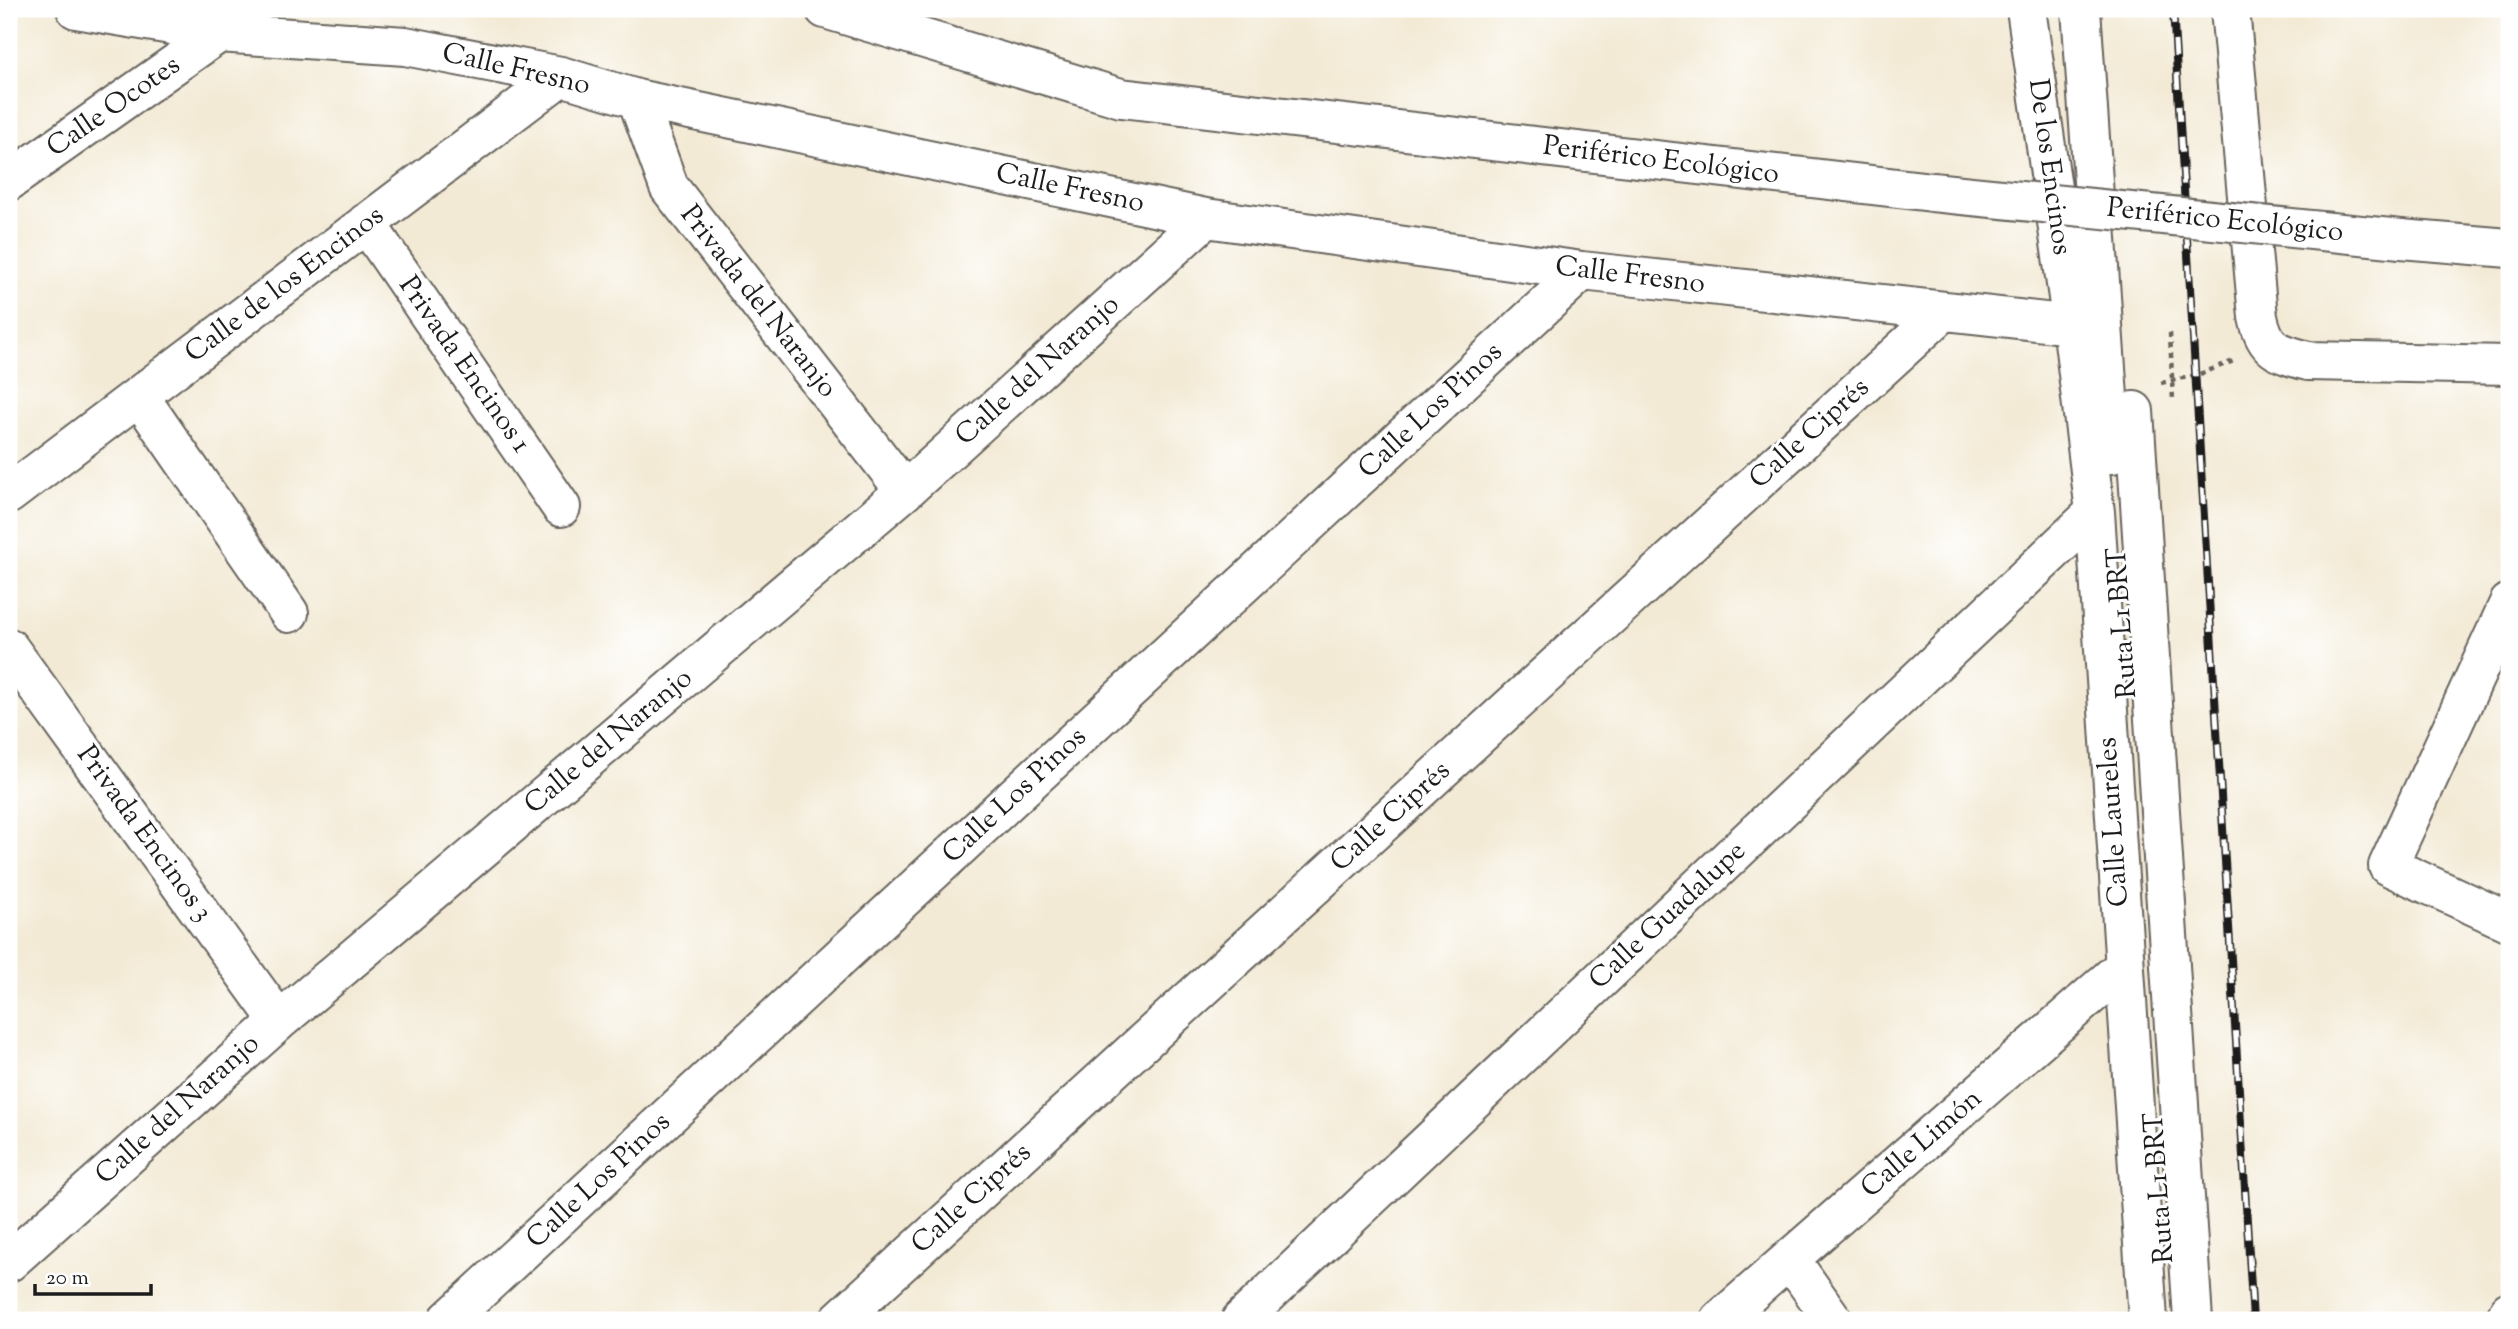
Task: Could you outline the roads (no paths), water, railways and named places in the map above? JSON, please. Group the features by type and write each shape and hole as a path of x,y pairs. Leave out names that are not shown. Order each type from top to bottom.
{"main road":[{"name":"Calle Fresno","path":"76,9 219,33 405,46 561,76 637,99 1206,218 1582,271 1942,313 2072,325"},
{"name":"Periférico Ecológico","path":"825,9 1121,98 1932,192 2401,239 2509,247"},
{"name":"De los Encinos","path":"2026,9 2072,325"},
{"name":"Ruta L1 BRT","path":"2081,9 2168,1320"},
{"name":"Ruta L1 BRT","path":"2108,9 2193,1320"},
{"path":"2230,9 2258,317 2262,335 2270,347 2285,355 2308,361 2509,365"},
{"name":"Calle Ocotes","path":"9,181 219,33"},
{"name":"Calle de los Encinos","path":"9,494 561,76"},
{"name":"Privada del Naranjo","path":"637,99 669,187 905,491"},
{"name":"Calle del Naranjo","path":"9,1262 279,1021 905,491 1206,218"},
{"name":"Privada Encinos 1","path":"366,223 562,506"},
{"name":"Calle Los Pinos","path":"448,1320 1582,271"},
{"name":"Calle Ciprés","path":"839,1320 1942,313"},
{"name":"Calle Laureles","path":"2072,325 2095,512 2148,1320"},
{"path":"139,396 289,613"},
{"name":"Calle Guadalupe","path":"1241,1320 2095,512"},
{"path":"2509,603 2388,866 2509,922"},
{"name":"Privada Encinos 3","path":"9,648 279,1021"},
{"name":"Calle Limón","path":"1720,1320 2123,967"},
{"path":"1790,1259 1833,1320"},
{"path":"2505,1320 2509,1311"}],"railway":[{"path":"2173,9 2253,1320"}]}
